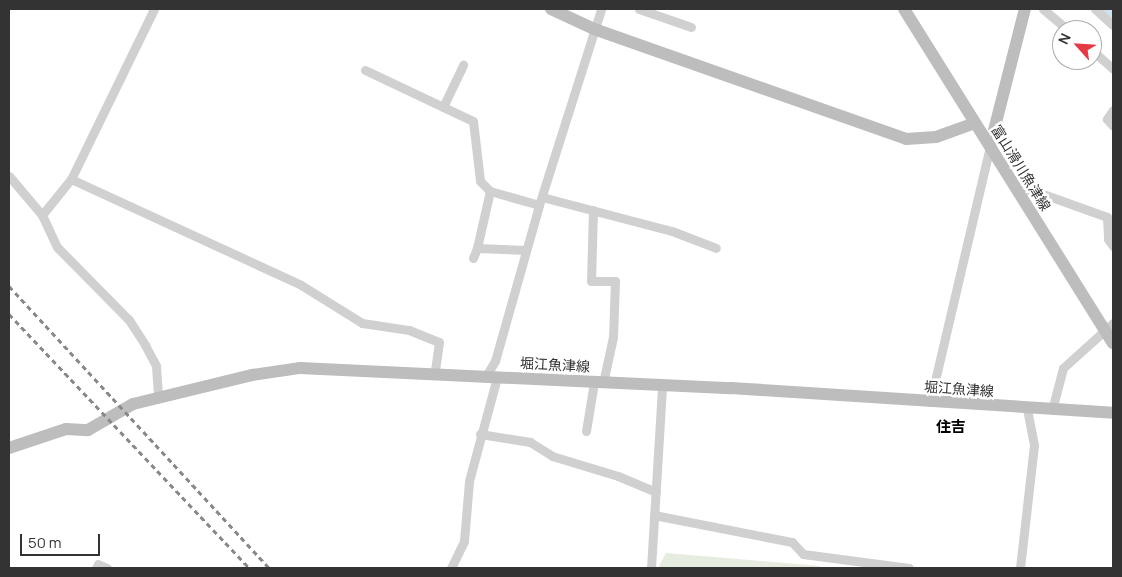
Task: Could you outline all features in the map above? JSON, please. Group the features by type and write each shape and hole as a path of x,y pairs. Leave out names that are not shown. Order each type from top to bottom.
{"main road":[{"path":"551,9 594,29 906,139 936,137 976,122"},
{"name":"富山滑川魚津線","path":"904,9 1019,192 1109,326 1113,343"},
{"path":"990,146 1026,9"},
{"name":"堀江魚津線","path":"9,448 66,429 88,430 101,424 122,407 278,370 355,368 435,372 491,377 1113,414"}],"street":[{"path":"452,568 466,528 469,481 491,377 540,201 601,9"},
{"path":"639,9 663,13 691,27"},
{"path":"1043,9 1056,20"},
{"path":"1095,9 1113,25"},
{"path":"42,215 71,179 151,10"},
{"path":"1102,59 1113,69"},
{"path":"443,107 462,65"},
{"path":"365,70 473,121 480,181 490,191 592,210 672,231 716,248"},
{"path":"1113,110 1107,119 1113,126"},
{"path":"930,402 990,146"},
{"path":"9,176 42,215 57,247 129,320 146,345 156,366 158,398"},
{"path":"71,179 301,285 362,323 409,330 439,342 435,372"},
{"path":"1019,192 1029,189 1107,217 1108,239 1113,246"},
{"path":"474,258 490,191"},
{"path":"586,431 613,337 614,281 591,281 592,210"},
{"path":"477,248 526,250"},
{"path":"1052,410 1063,368 1109,326"},
{"path":"651,568 662,387"},
{"path":"1020,568 1034,445 1027,409"},
{"path":"480,434 530,442 552,456 618,476 656,492"},
{"path":"654,516 792,542 803,554 909,568"},
{"path":"96,568 98,564 107,568"}],"shaded area":[{"path":"666,553 820,566 820,568 658,568"}],"railway":[{"path":"9,286 269,568"},
{"path":"9,314 249,568"}],"district":[{"name":"住吉","path":"951,427"}]}
